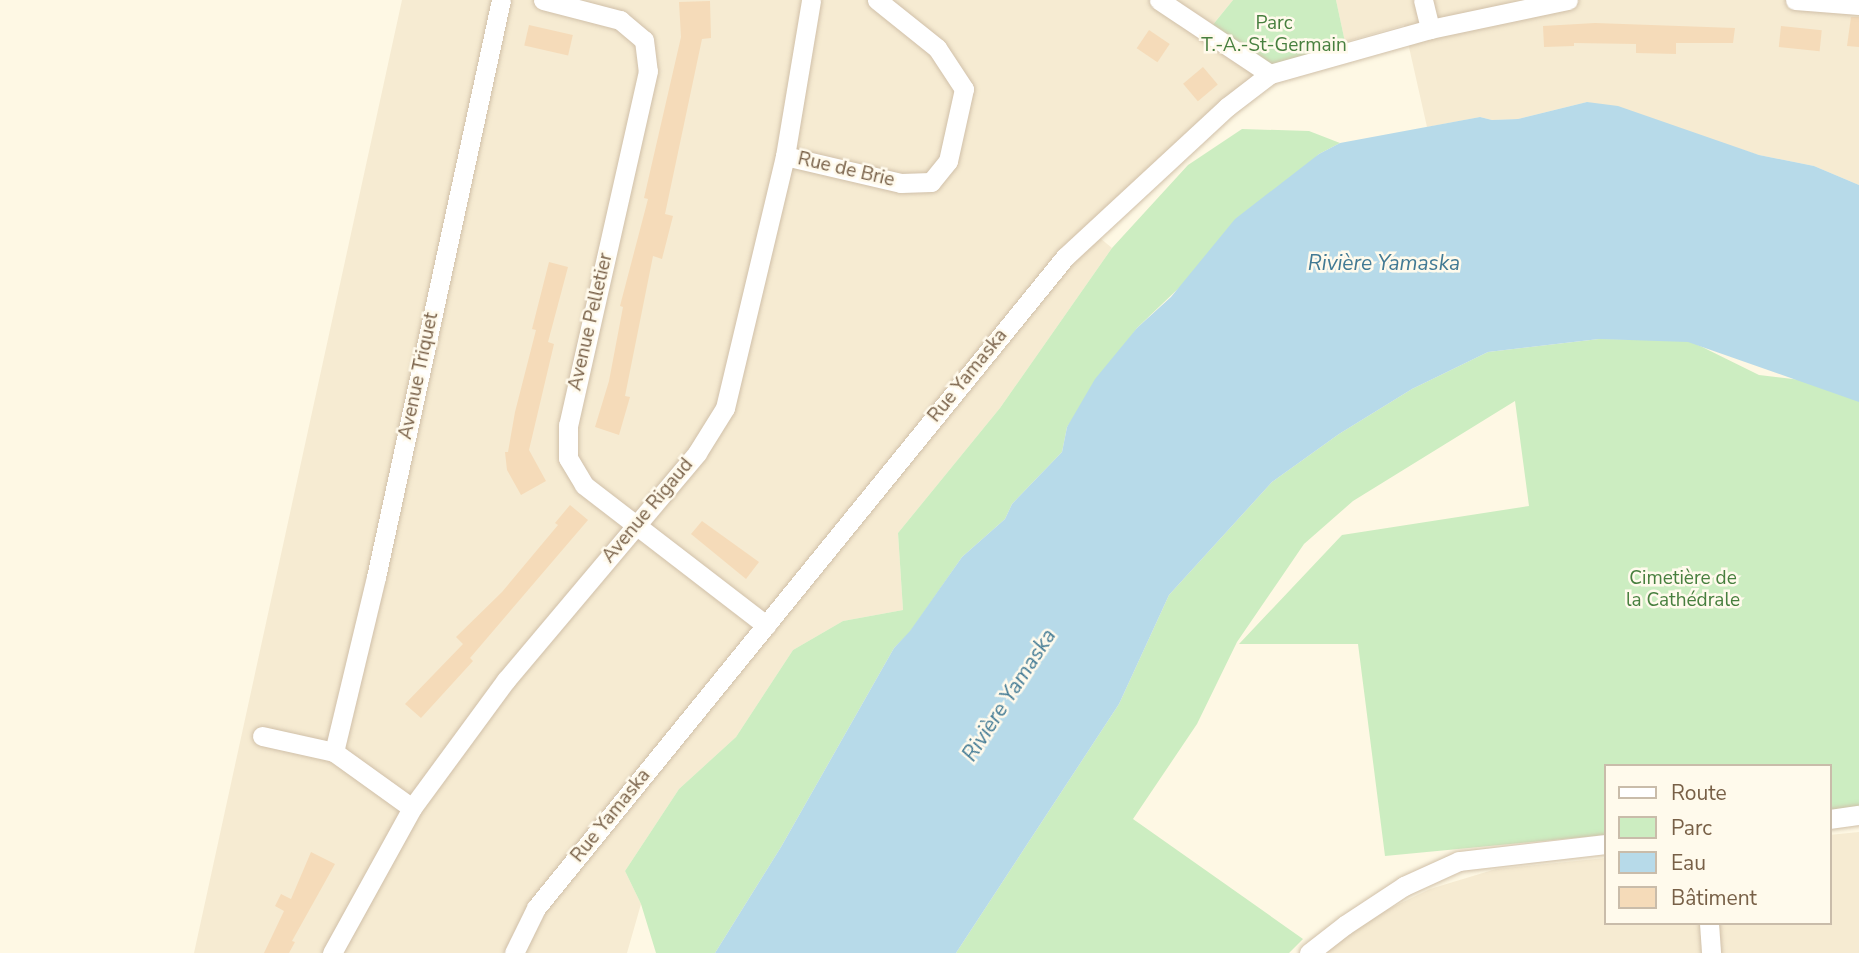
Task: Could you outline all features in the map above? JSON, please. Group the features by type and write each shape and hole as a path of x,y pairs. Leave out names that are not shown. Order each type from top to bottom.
{"street":[{"name":"Avenue Triquet","path":"334,752 376,577 501,0"},
{"name":"Avenue Pelletier","path":"543,0 620,20 644,40 648,71 568,425 568,457 584,485 766,625"},
{"name":"Avenue Rigaud","path":"332,953 412,808 506,680 697,453 725,408 785,156 811,0"},
{"name":"Rue de Brie","path":"785,156 901,183 931,182 948,161 964,89 937,48 877,0"},
{"path":"1159,0 1270,74"},
{"path":"1423,0 1430,29"},
{"name":"Rue Yamaska","path":"514,953 536,908 1065,257 1227,107 1270,74 1430,29 1568,0"},
{"path":"1795,0 1859,5"},
{"path":"262,736 334,752 412,808"},
{"path":"1831,819 1859,815"},
{"path":"1309,953 1345,925 1404,886 1459,860 1604,844"},
{"path":"1709,925 1711,953"}],"shaded area":[{"path":"402,0 1233,0 1205,34 1263,75 1088,228 1112,248 1000,408 898,533 903,610 843,621 793,650 736,737 679,789 625,871 641,904 627,953 194,953"},
{"path":"1336,0 1859,0 1859,185 1814,166 1759,155 1587,102 1518,119 1492,120 1480,117 1427,127 1404,25 1345,42"},
{"path":"1859,832 1859,953 1322,953 1366,920 1430,889 1496,869 1604,858 1604,925 1831,925 1831,835"}],"green space":[{"name":"Parc T.-A.-St-Germain","path":"1233,0 1336,0 1345,42 1270,74 1207,32"},
{"path":"1242,129 1309,131 1340,143 1319,154 1137,328 1067,427 1062,452 1012,504 1005,519 962,557 910,632 894,648 781,847 715,953 656,953 641,904 625,871 679,789 736,737 793,650 843,621 903,610 898,533 1000,408 1112,248 1188,165"},
{"name":"Cimetière de la Cathédrale","path":"1599,339 1688,340 1759,375 1810,381 1859,399 1859,810 1831,813 1831,764 1604,764 1604,835 1385,856 1358,644 1239,644 1342,535 1529,506 1515,401 1353,501 1304,544 1237,642 1197,724 1133,819 1303,939 1289,953 956,953 1119,704 1169,595 1272,482 1339,434 1412,389 1488,352"}],"water":[{"name":"Rivière Yamaska","path":"1587,102 1618,106 1759,155 1814,166 1859,185 1859,402 1688,342 1599,339 1488,352 1412,389 1339,434 1272,482 1169,595 1119,704 956,953 715,953 781,847 894,648 910,631 962,557 1005,519 1012,504 1062,452 1067,427 1095,379 1137,328 1171,297 1235,219 1319,154 1340,143 1480,117 1492,120 1518,119"}],"building":[{"path":"710,1 711,38 702,39 665,214 673,216 662,259 653,256 625,396 630,397 619,435 595,427 609,381 623,307 620,306 648,199 644,198 681,37 679,2"},
{"path":"1851,17 1859,17 1859,47 1847,46"},
{"path":"1595,23 1735,28 1733,43 1676,43 1676,54 1636,53 1636,44 1574,43 1574,46 1544,47 1543,26"},
{"path":"529,25 573,35 568,56 524,45"},
{"path":"1781,26 1822,30 1820,51 1779,47"},
{"path":"1149,30 1170,44 1157,62 1137,48"},
{"path":"1203,67 1218,85 1198,101 1183,84"},
{"path":"549,262 568,267 548,342 554,344 529,450 546,481 521,495 507,470 505,452 508,452 515,412 536,330 532,329"},
{"path":"570,505 588,520 470,658 473,661 421,718 405,704 463,644 456,637 502,592 558,525 555,523"},
{"path":"702,521 759,562 746,579 691,534"},
{"path":"311,852 335,864 292,941 295,942 289,953 264,953 284,911 275,906 281,894 291,899"}]}
